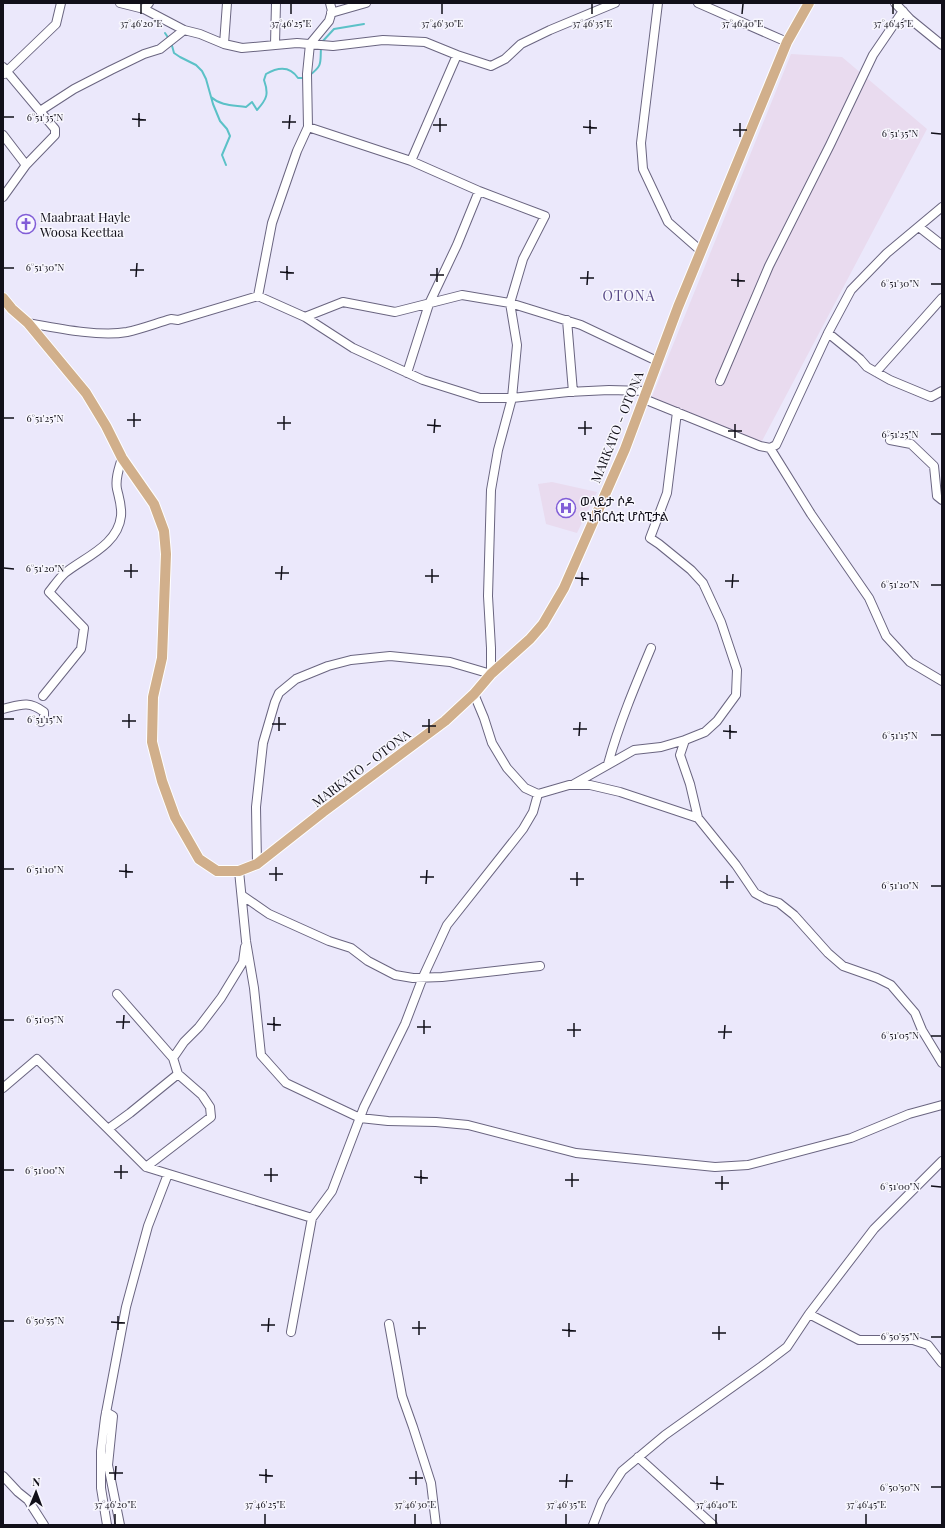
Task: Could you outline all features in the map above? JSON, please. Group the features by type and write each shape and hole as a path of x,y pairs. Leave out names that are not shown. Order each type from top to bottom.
{"main road":[{"name":"MARKATO - OTONA","path":"3,298 7,311 28,323 86,393 106,426 122,458 154,504 164,531 166,554 162,658 152,697 152,742 162,781 175,818 199,859 218,870 239,871 257,864 323,812 445,721 474,694 491,674 530,639 543,624 564,588 625,449 657,361 787,42 809,3"}],"street":[{"path":"3,197 26,165 55,135 56,132 40,111 4,71 56,24 61,3"},
{"path":"120,3 146,6 184,30 200,34 224,44 242,48 296,43 333,46 383,40 425,42 491,66 505,60 521,44 550,30 615,3"},
{"path":"224,44 227,3"},
{"path":"275,44 276,3"},
{"path":"258,296 272,222 297,151 308,127 307,74 331,13 330,3"},
{"path":"331,13 366,3"},
{"path":"658,3 642,143 643,169 668,222 701,251"},
{"path":"698,3 787,42"},
{"path":"895,3 942,45"},
{"path":"720,381 769,266 873,55 903,11"},
{"path":"40,111 74,89 144,54 160,49 184,30"},
{"path":"411,161 457,54"},
{"path":"257,864 256,807 263,743 279,693 296,679 328,666 351,660 390,656 450,662 491,674 488,596 491,490 498,450 512,398 517,345 510,303 523,259 545,216 479,191 411,161 308,127"},
{"path":"3,135 26,165"},
{"path":"407,373 429,304 457,245 479,191"},
{"path":"28,323 59,329 105,333 126,332 258,296 305,317 353,348 407,373 480,398 512,398 608,390 645,395 677,412 760,446 770,448 776,445 780,438 828,333 851,290 887,253 942,207"},
{"path":"919,227 942,245"},
{"path":"305,317 343,302 395,312 462,295 510,303 567,320 581,325 657,361"},
{"path":"876,372 942,298"},
{"path":"567,320 573,392"},
{"path":"828,333 860,359 867,367 890,380 931,397 942,391"},
{"path":"574,785 634,750 662,747 705,732 717,721 736,695 737,670 721,622 703,583 691,570 650,538 667,493 677,412"},
{"path":"890,440 911,444 934,466 937,496 942,500"},
{"path":"770,448 869,598 886,636 910,662 942,681"},
{"path":"43,696 81,649 84,628 48,592 64,574 108,543 116,531 121,517 121,502 117,487 118,473 122,458"},
{"path":"608,764 615,738 630,696 651,648"},
{"path":"474,694 492,743 507,768 525,788 538,794 569,784 590,785 620,792 698,818"},
{"path":"3,709 25,704 35,705 44,712 44,717 41,722"},
{"path":"685,740 680,755 690,784 698,818 736,865 755,893 766,899 779,903 794,915 828,953 843,966 877,978 891,985 915,1013 922,1030 942,1063"},
{"path":"291,1332 312,1218 332,1191 364,1107 405,1024 423,977 447,925 523,829 533,812 538,794"},
{"path":"239,871 243,896 246,941 254,988 261,1055 286,1083 360,1118 468,1125 576,1152 715,1167 748,1165 851,1138 909,1114 942,1105"},
{"path":"243,896 269,914 329,941 351,948 368,961 395,975 413,978 442,977 540,966"},
{"path":"173,1058 184,1042 199,1027 235,976 243,962 246,941"},
{"path":"117,994 173,1058 178,1074 202,1095 210,1107 211,1117 146,1167"},
{"path":"3,1088 37,1058 146,1167 312,1218"},
{"path":"108,1129 178,1074"},
{"path":"592,1525 602,1502 622,1471 665,1435 787,1347 809,1314 874,1229 942,1161"},
{"path":"107,1525 101,1488 102,1450 106,1412 128,1300 148,1226 168,1174"},
{"path":"809,1314 859,1340 912,1340 928,1345 942,1363"},
{"path":"389,1324 402,1396 431,1483 436,1525"},
{"path":"106,1412 113,1416 108,1465 120,1525"},
{"path":"638,1457 714,1525"},
{"path":"3,1476 28,1500 44,1525"}],"shaded area":[{"path":"791,54 842,57 927,129 762,441 736,434 651,399"},
{"name":"ወላይታ ሶዶ ዩኒቨርሲቲ ሆስፒታል","path":"552,482 597,492 577,533 546,524 538,484"}],"waterway":[{"path":"322,42 334,29 364,24"},
{"path":"165,33 169,39"},
{"path":"171,42 174,53 196,65 202,71 206,79 213,104 220,121 227,129 230,136 222,155 226,165"},
{"path":"310,75 319,66 321,60 321,48"},
{"path":"211,97 223,104 246,107 252,102 257,110 263,103 267,93 264,80 266,74 275,70 284,69 291,71 298,78 304,78"}],"place":[{"name":"Maabraat Hayle Woosa Keettaa","path":"26,224"},
{"name":"ወላይታ ሶዶ ዩኒቨርሲቲ ሆስፒታል","path":"566,508"}],"district":[{"name":"OTONA","path":"629,296"}]}
